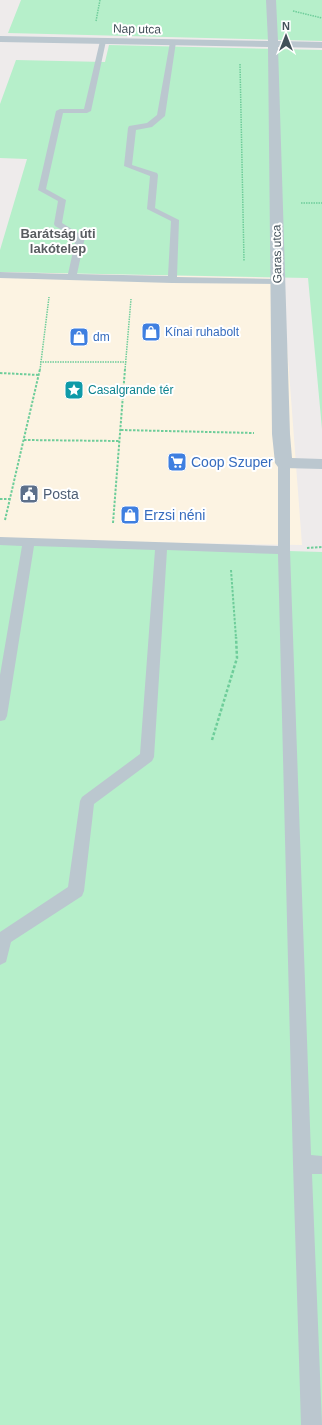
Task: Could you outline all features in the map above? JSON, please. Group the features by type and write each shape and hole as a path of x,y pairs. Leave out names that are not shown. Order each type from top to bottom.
{"street":[{"path":"271,0 273,44"},
{"name":"Nap utca","path":"0,39 322,45"},
{"name":"Garas utca","path":"273,44 281,434 284,463"},
{"path":"284,463 322,464"}],"lane":[{"path":"72,277 81,237 58,224 62,200 42,190 60,110 87,110 103,41"},
{"path":"172,280 175,220 151,209 154,175 128,166 132,128 149,125 161,116 173,42"},
{"path":"0,275 278,282"},
{"path":"284,463 284,550 302,1164 312,1425"},
{"path":"0,541 284,550"},
{"path":"0,716 29,542"},
{"path":"0,957 4,938 76,891 87,801 147,757 161,547"},
{"path":"302,1164 322,1165"}],"path":[{"path":"240,44 244,281"},
{"path":"0,541 39,374 51,277"},
{"path":"110,545 127,362 132,279"},
{"path":"40,362 127,362"},
{"path":"0,373 39,374"},
{"path":"121,430 281,434"},
{"path":"24,440 120,441"},
{"path":"0,499 10,499"},
{"path":"212,740 237,658 229,549"}],"shaded area":[{"path":"0,272 282,278 302,545 0,540"}],"green space":[{"path":"21,0 322,0 322,41 8,33"},
{"path":"109,45 322,50 322,429 308,278 0,272 0,250 27,159 0,158 0,104 16,60 105,62"},
{"path":"0,542 322,552 322,1425 0,1425"}],"place":[{"name":"Kínai ruhabolt","path":"151,332"},
{"name":"dm","path":"79,337"},
{"name":"Casalgrande tér","path":"74,390"},
{"name":"Coop Szuper","path":"177,462"},
{"name":"Posta","path":"29,494"},
{"name":"Erzsi néni","path":"130,515"}],"district":[{"name":"Barátság úti lakótelep","path":"58,240"}]}
